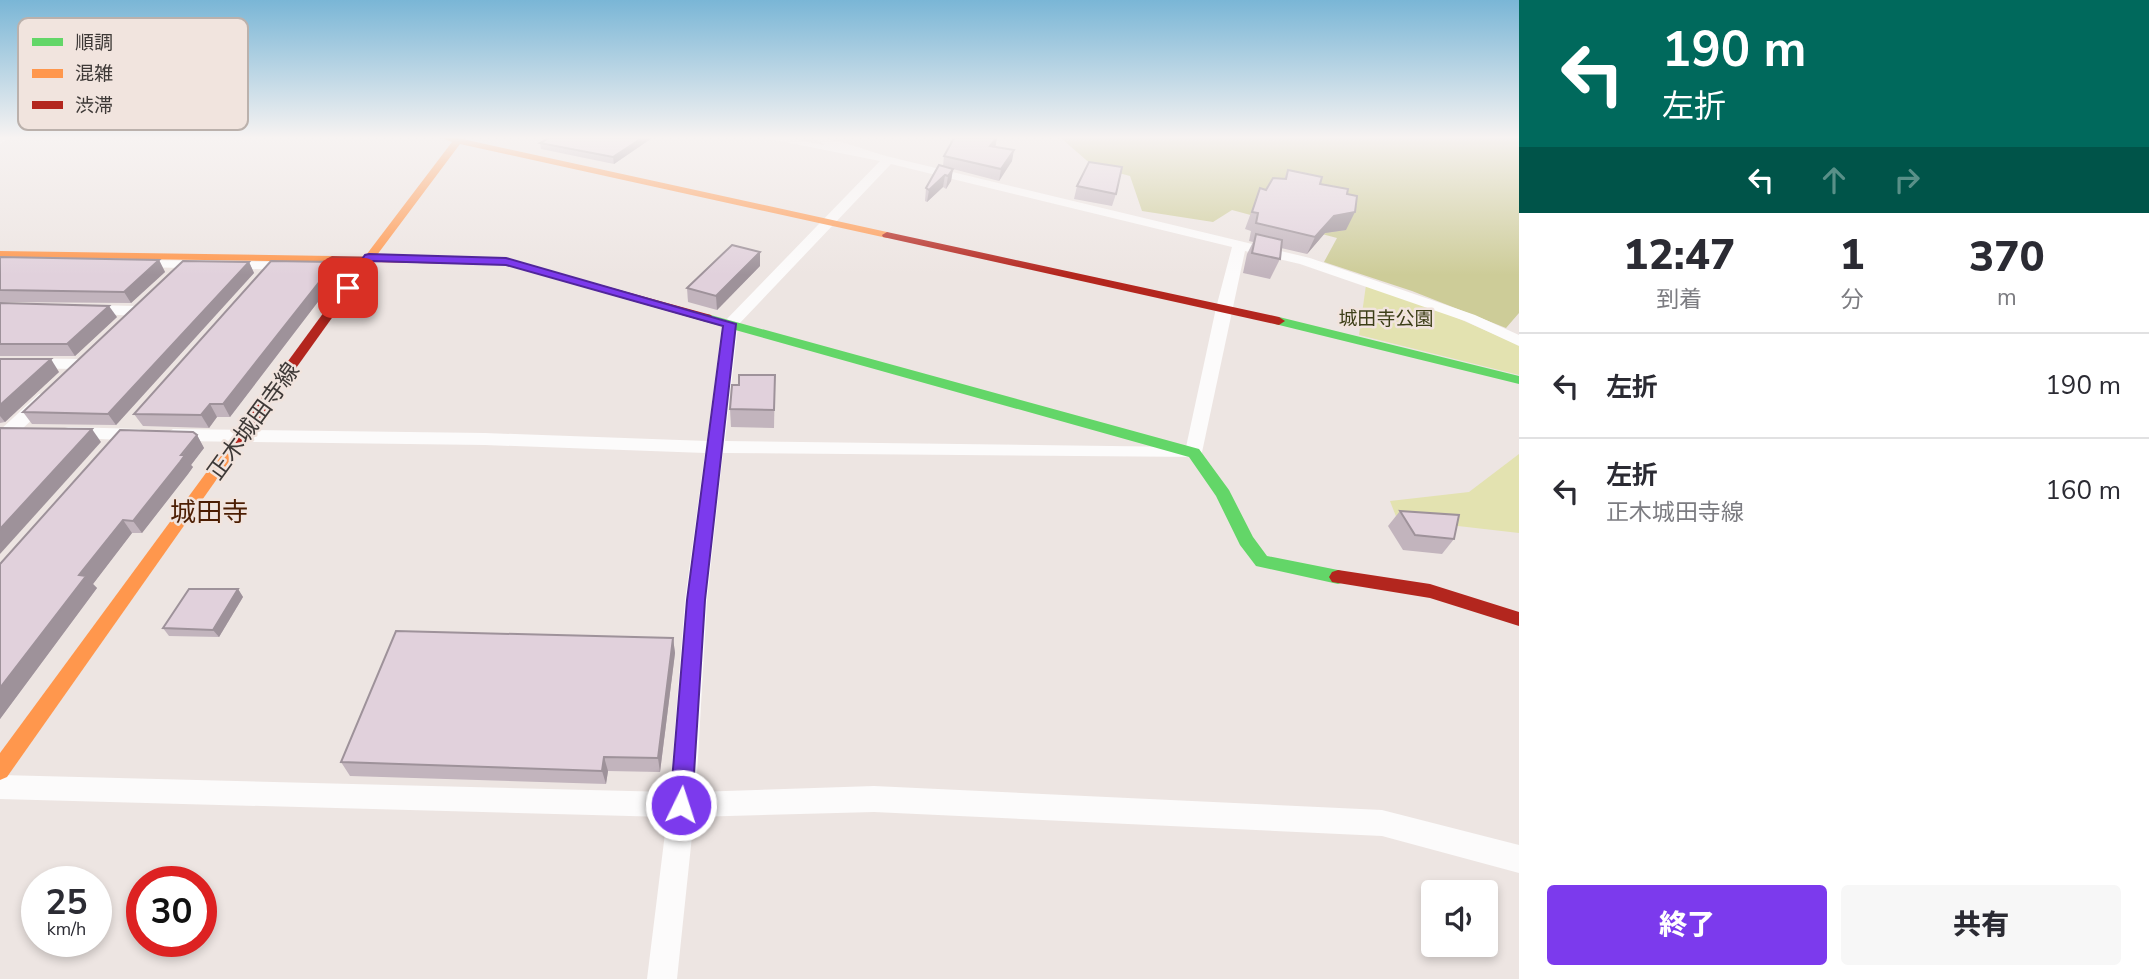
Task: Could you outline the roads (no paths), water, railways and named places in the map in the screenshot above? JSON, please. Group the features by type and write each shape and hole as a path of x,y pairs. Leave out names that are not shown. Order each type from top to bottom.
{"street":[{"name":"正木城田寺線","path":"0,770 8,746 243,437 421,184"},
{"path":"661,184 1223,308 1519,380"},
{"path":"662,979 681,805 696,600 730,324 864,184"},
{"path":"987,184 1240,244 1378,284 1470,318 1519,341"},
{"path":"1194,453 1223,308 1240,244"},
{"path":"0,254 366,262 506,262 1194,453 1223,494 1246,541 1262,561 1324,575 1430,591 1519,619"},
{"path":"0,262 272,265 366,262"},
{"path":"165,283 185,264"},
{"path":"255,285 272,265"},
{"path":"68,309 141,306 117,328"},
{"path":"0,363 85,360 3,434"},
{"path":"106,454 142,414"},
{"path":"3,434 41,432 485,439 713,447 1194,453"},
{"path":"0,787 681,805 874,799 1382,823 1519,859"}],"district":[{"name":"城田寺","path":"209,512"}],"park label":[{"name":"城田寺公園","path":"1386,318"}]}
